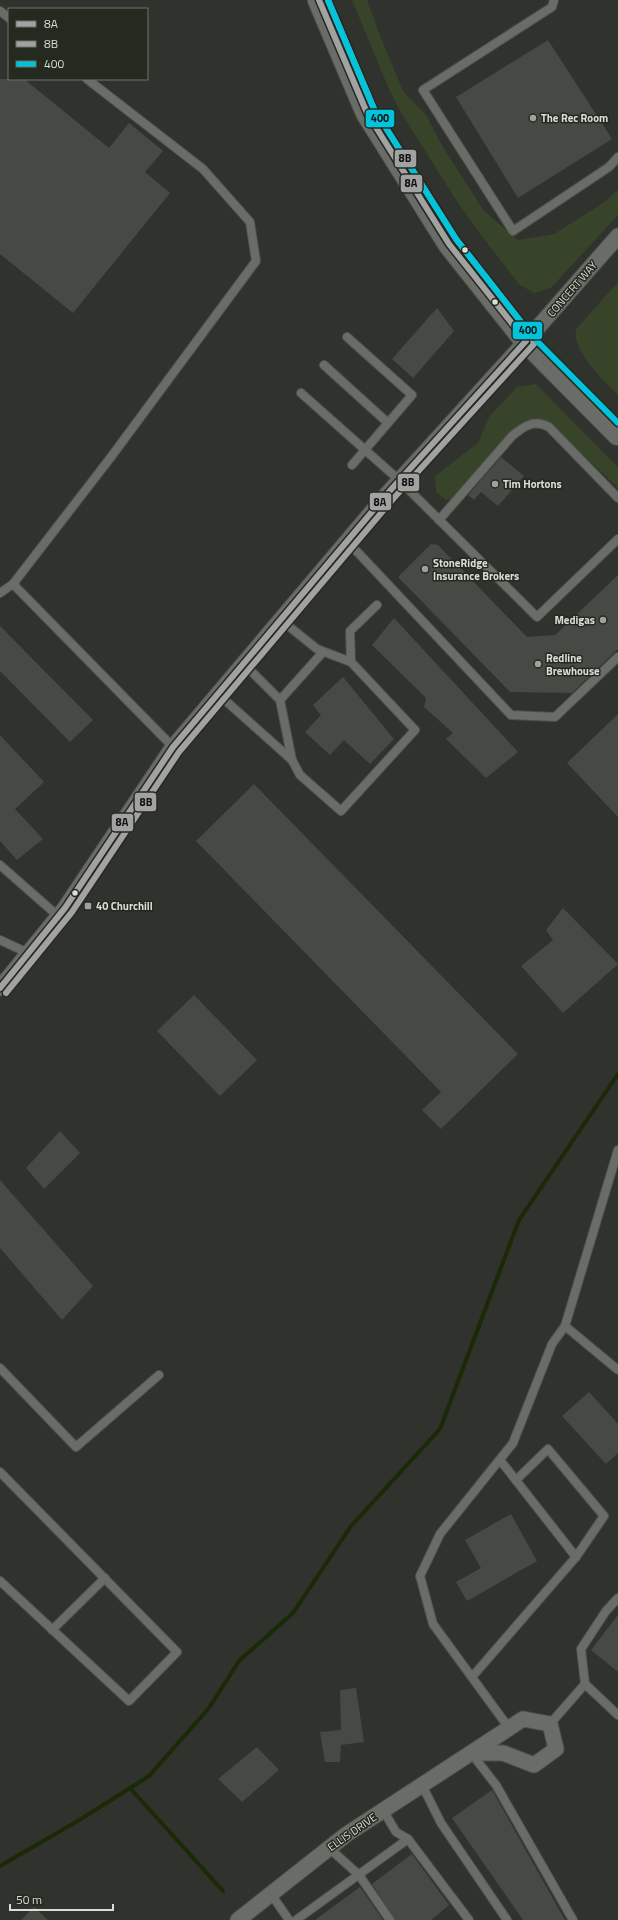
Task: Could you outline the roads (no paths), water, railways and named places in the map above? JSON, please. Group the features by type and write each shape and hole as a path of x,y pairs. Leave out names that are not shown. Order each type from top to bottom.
{"street":[{"path":"319,0 367,114 449,244 526,341 618,434"},
{"name":"CONCERT WAY","path":"0,988 58,916 173,747 399,480 526,341 618,236"},
{"name":"ELLIS DRIVE","path":"238,1920 329,1848 383,1810 471,1754 522,1719 550,1724"},
{"path":"471,1754 502,1753 534,1765 556,1749 550,1724"}],"lane":[{"path":"554,0 552,7 423,90 513,230 609,167 618,156"},
{"path":"0,11 8,17"},
{"path":"0,593 13,584 111,457 256,260 250,222 203,169 88,80"},
{"path":"347,338 412,395 352,465"},
{"path":"324,365 388,423"},
{"path":"301,393 399,480 537,617 618,539"},
{"path":"439,520 512,436 524,426 535,423 542,423 549,427 618,498"},
{"path":"347,542 511,715 555,717 618,657"},
{"path":"13,584 173,747"},
{"path":"351,662 350,631 377,605"},
{"path":"244,664 280,700 292,760 300,775 341,811 415,730 351,662 317,650 281,620"},
{"path":"280,700 323,652"},
{"path":"218,694 292,760"},
{"path":"0,866 58,916"},
{"path":"0,940 28,953"},
{"path":"510,1728 433,1624 420,1576 440,1534 513,1443 552,1344 565,1326 618,1150"},
{"path":"565,1326 618,1370"},
{"path":"0,1368 76,1447 159,1375"},
{"path":"472,1677 576,1557 604,1516 548,1449 516,1480"},
{"path":"500,1460 576,1557"},
{"path":"0,1472 177,1652 129,1701 0,1581"},
{"path":"52,1630 105,1578"},
{"path":"618,1598 606,1611 581,1649 585,1684 618,1715"},
{"path":"550,1724 585,1684"},
{"path":"471,1754 496,1785 573,1920"},
{"path":"422,1785 441,1823 507,1920"},
{"path":"383,1810 396,1832 408,1839 469,1920"},
{"path":"296,1920 408,1839"},
{"path":"329,1848 359,1875 390,1920"},
{"path":"271,1894 289,1920"}],"waterway":[{"path":"0,1866 81,1819 149,1776 209,1708 239,1661 293,1613 351,1526 440,1429 519,1220 618,1074"},
{"path":"130,1788 223,1891"}],"place":[{"name":"The Rec Room","path":"533,118"},
{"name":"Tim Hortons","path":"495,484"},
{"name":"StoneRidge Insurance Brokers","path":"425,569"},
{"name":"Medigas","path":"603,620"},
{"name":"Redline Brewhouse","path":"538,664"},
{"name":"40 Churchill","path":"88,906"}]}
